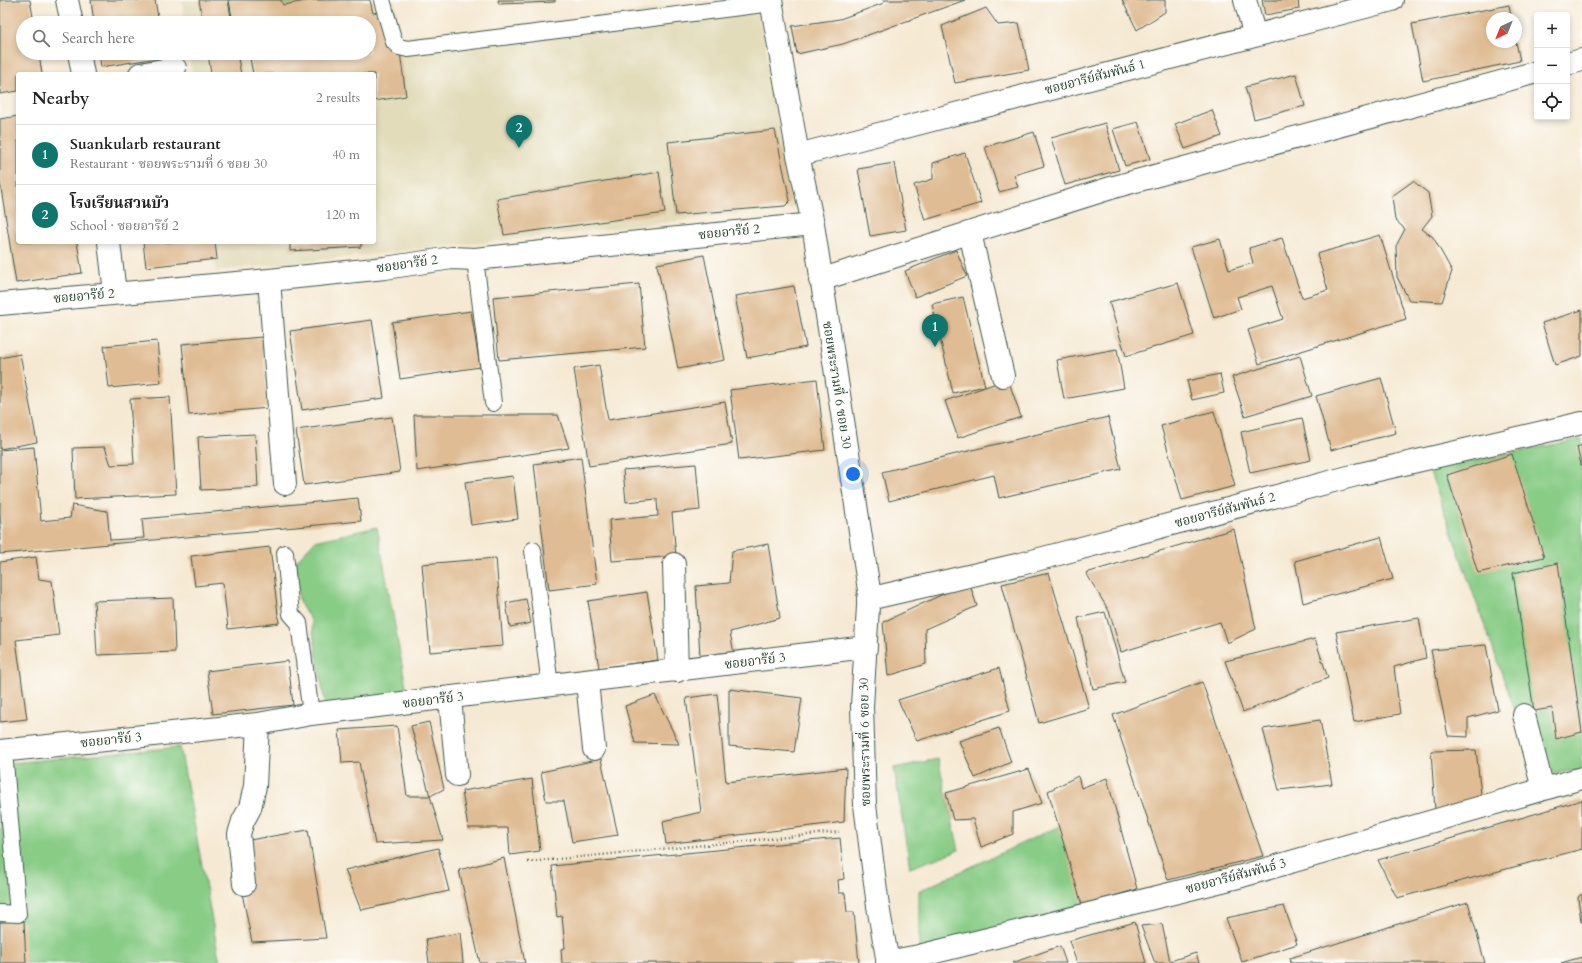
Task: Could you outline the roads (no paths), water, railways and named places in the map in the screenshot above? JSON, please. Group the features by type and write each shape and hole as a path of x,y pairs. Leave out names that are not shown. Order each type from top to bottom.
{"street":[{"path":"67,0 70,16"},
{"path":"1245,0 1255,36"},
{"name":"ซอยอารีย์สัมพันธ์ 1","path":"798,155 1392,0"},
{"name":"ซอยพระรามที่ 6 ซอย 30","path":"771,2 798,155 813,224 820,280 869,590 862,706 865,805 878,906 888,963"},
{"path":"80,60 83,72"},
{"path":"1570,63 1582,60"},
{"path":"152,72 175,68"},
{"path":"820,280 1114,187 1534,73"},
{"name":"ซอยอาร๊ย์ 2","path":"0,304 269,280 385,268 452,258 475,259 813,224"},
{"path":"970,233 1004,376"},
{"path":"109,244 115,293"},
{"path":"269,280 285,484"},
{"name":"ซอยอารีย์สัมพันธ์ 2","path":"868,599 1021,564 1356,475 1582,424"},
{"path":"674,564 677,671"},
{"name":"ซอยอาร๊ย์ 3","path":"2,751 258,724 311,714 588,682 866,647"},
{"path":"588,682 594,749"},
{"path":"450,698 456,775"},
{"path":"1524,715 1543,789"},
{"path":"244,884 240,834 243,821 250,808 255,786 258,724"},
{"name":"ซอยอารีย์สัมพันธ์ 3","path":"888,963 1242,876 1582,778"}],"lane":[{"path":"382,0 394,42 399,47 408,49 771,2"},
{"path":"475,259 493,403"},
{"path":"533,550 550,686"},
{"path":"285,553 291,614 299,623 311,714"},
{"path":"0,913 18,914 2,751"}],"place":[{"name":"โรงเรียนสวนบัว","path":"519,148"},
{"name":"Suankularb restaurant","path":"935,347"}]}
